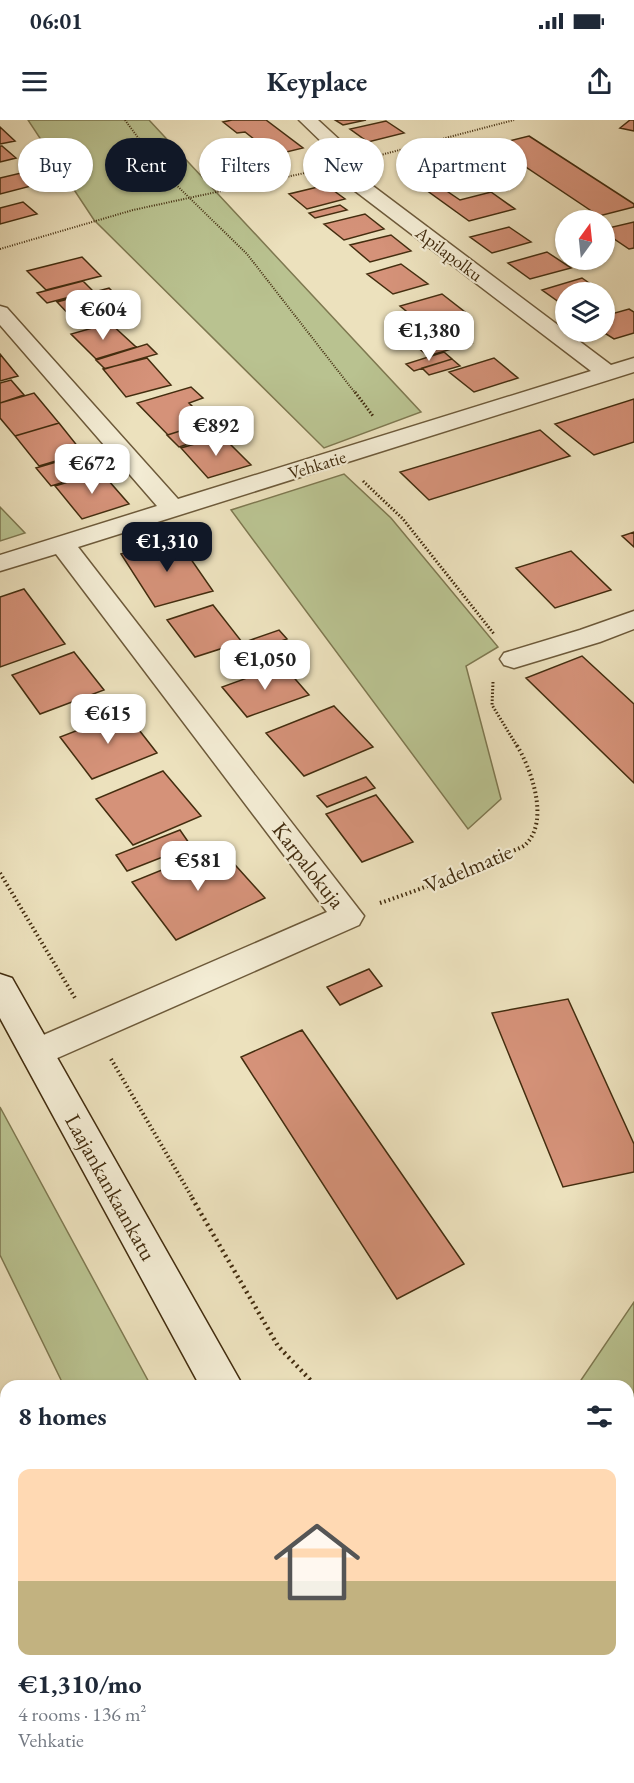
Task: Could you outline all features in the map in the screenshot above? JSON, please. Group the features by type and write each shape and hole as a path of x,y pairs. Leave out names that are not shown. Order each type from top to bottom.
{"street":[{"name":"Apilapolku","path":"309,120 328,138"},
{"name":"Apilapolku","path":"369,192 607,373"},
{"path":"0,312 173,509"},
{"name":"Vehkatie","path":"0,563 634,365"},
{"name":"Karpalokuja","path":"37,1053 348,915 63,545"},
{"path":"514,659 590,636 634,619"},
{"name":"Laajankankaankatu","path":"0,987 219,1380"}],"path":[{"path":"125,120 165,174 247,254 380,425 390,442"},
{"path":"384,154 514,120"},
{"path":"0,249 94,220 303,173"},
{"path":"338,458 403,519 514,659"},
{"name":"Vadelmatie","path":"348,915 455,877 526,843 538,820 536,795 526,761 492,705 492,687 496,671 514,659"},
{"path":"0,873 278,1346 310,1380"}],"green space":[{"path":"28,120 149,120 166,138 105,138 105,192 187,192 187,161 199,174 199,192 216,192 421,412 324,448 94,220 76,192 93,192 93,138 40,138"},
{"path":"344,474 391,518 498,647 466,666 501,799 468,829 231,510"},
{"path":"0,507 25,533 0,541"},
{"path":"0,1107 148,1380 61,1380 0,1255"},
{"path":"634,1302 634,1380 581,1380"}],"building":[{"path":"266,120 290,138 253,138 245,132 237,133 223,122"},
{"path":"335,120 366,120 343,125"},
{"path":"630,120 634,120 634,131 620,128"},
{"path":"386,121 404,133 384,138 362,138 350,129"},
{"path":"0,127 15,141 0,144"},
{"path":"529,136 634,204 634,207 615,212 615,210 590,210 527,168 527,138 521,138"},
{"path":"291,139 303,148 291,151"},
{"path":"0,146 2,146 16,158 0,162"},
{"path":"18,174 18,189 0,194 0,178"},
{"path":"303,191 336,192 345,199 307,209 289,194"},
{"path":"429,192 448,192 460,200 491,192 515,209 469,221"},
{"path":"23,202 37,214 0,224 0,208"},
{"path":"340,205 347,210 315,218 309,213"},
{"path":"365,214 384,229 344,240 324,224"},
{"path":"634,222 634,248 629,249 615,239 615,226"},
{"path":"509,227 531,242 492,253 470,237"},
{"path":"391,235 411,251 370,262 350,245"},
{"path":"547,252 555,257 555,270 564,270 530,279 508,263"},
{"path":"82,257 101,276 46,290 27,271"},
{"path":"401,264 428,284 393,294 367,274"},
{"path":"582,278 588,282 569,282"},
{"path":"83,281 93,291 47,303 37,293"},
{"path":"555,286 555,299 542,290"},
{"path":"109,288 130,309 77,323 57,302"},
{"path":"442,294 465,312 422,324 400,306"},
{"path":"629,309 634,312 634,333 615,339 615,313"},
{"path":"110,323 136,347 96,359 71,334"},
{"path":"449,325 472,343 428,356 405,337"},
{"path":"147,344 157,354 105,369 96,360"},
{"path":"444,352 452,359 414,371 406,364"},
{"path":"0,354 18,376 0,381"},
{"path":"147,358 171,385 126,397 103,369"},
{"path":"494,358 518,378 474,392 449,372"},
{"path":"452,359 460,366 429,375 422,368"},
{"path":"11,380 24,395 0,403 0,383"},
{"path":"191,387 203,398 189,403 208,422 168,435 137,403"},
{"path":"34,393 59,423 15,436 0,418 0,403"},
{"path":"634,399 634,442 594,455 555,424"},
{"path":"59,423 83,453 39,466 15,436"},
{"path":"202,424 214,436 179,447 167,435"},
{"path":"540,430 570,456 429,500 400,472"},
{"path":"222,436 251,465 208,478 181,448"},
{"path":"73,457 88,475 51,486 36,468"},
{"path":"101,472 129,504 82,519 55,486"},
{"path":"634,532 634,547 622,536"},
{"path":"177,539 213,591 155,607 121,554"},
{"path":"571,551 611,590 555,608 516,568"},
{"path":"24,589 65,644 0,667 0,597"},
{"path":"213,605 242,642 195,657 167,620"},
{"path":"279,630 287,639 236,657 228,648"},
{"path":"273,644 281,652 243,666 236,657"},
{"path":"74,652 104,690 40,714 12,675"},
{"path":"582,656 634,704 634,783 526,678"},
{"path":"283,665 309,695 247,717 222,687"},
{"path":"334,706 373,747 304,776 266,733"},
{"path":"125,712 157,753 92,779 60,737"},
{"path":"163,771 201,816 133,845 96,799"},
{"path":"366,777 375,788 327,807 317,796"},
{"path":"376,795 413,842 362,862 326,814"},
{"path":"180,830 191,846 127,871 116,855"},
{"path":"219,847 265,898 176,940 132,882"},
{"path":"369,969 382,986 340,1005 327,987"},
{"path":"568,999 634,1144 634,1172 563,1187 492,1013"},
{"path":"302,1030 464,1264 397,1299 241,1057"}]}
